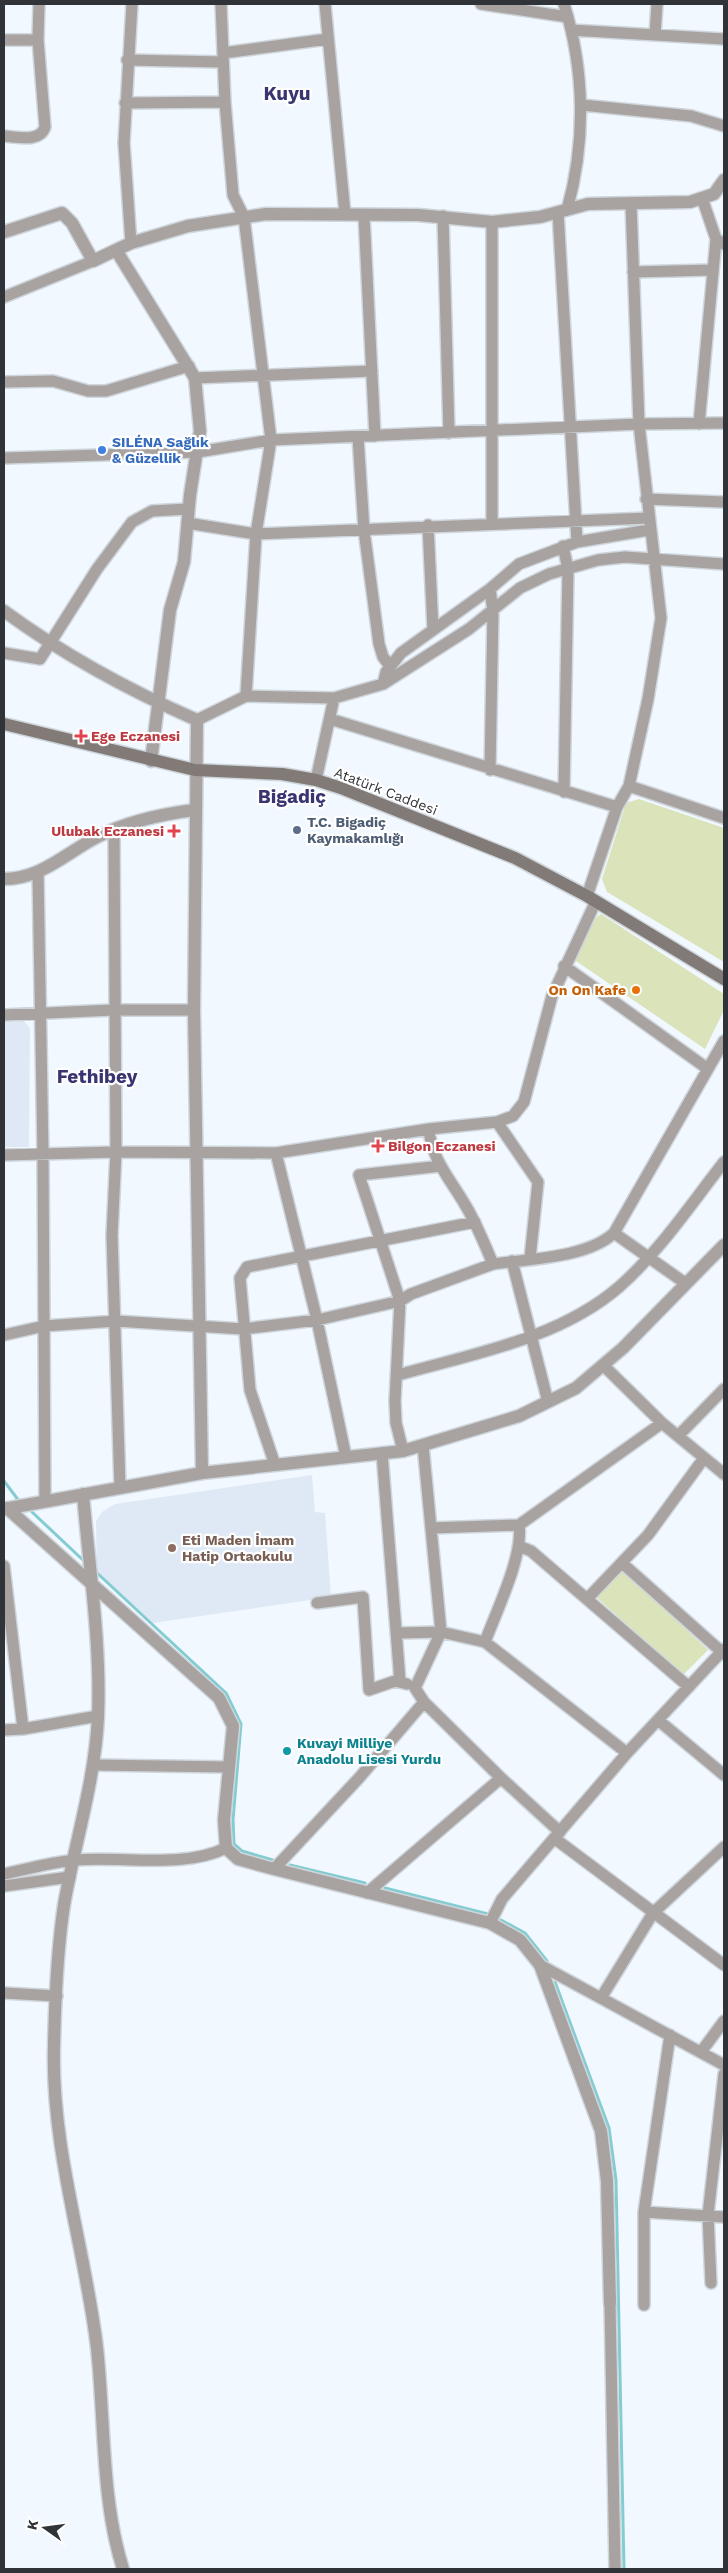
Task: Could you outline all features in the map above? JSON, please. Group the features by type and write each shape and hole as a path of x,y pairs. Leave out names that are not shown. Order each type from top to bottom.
{"main road":[{"name":"Atatürk Caddesi","path":"4,724 151,761 195,770 282,774 316,780 341,788 515,858 591,899 724,979"}],"street":[{"path":"4,136 36,137 44,131 46,123 38,40 39,4"},
{"path":"131,243 124,143 127,60 132,4"},
{"path":"221,4 225,102 233,195 244,217 271,440 256,534 246,696"},
{"path":"325,4 345,214"},
{"path":"481,4 568,17"},
{"path":"564,4 571,30 582,105 577,167 562,211 570,428 577,542"},
{"path":"655,35 657,4"},
{"path":"571,30 724,40"},
{"path":"127,60 223,57 328,39"},
{"path":"4,40 38,40"},
{"path":"125,103 225,102"},
{"path":"582,105 691,116 724,126"},
{"path":"4,296 93,261 131,243 188,226 266,214 443,216 492,222 540,217 588,204 690,202 714,194 724,180"},
{"path":"699,424 713,270 720,241 702,198"},
{"path":"4,1155 116,1152 276,1153 429,1129 497,1122 513,1116 524,1102 552,996 591,899 617,807 629,786 648,699 661,618 649,530 639,424 631,203"},
{"path":"4,232 62,213 72,224 93,261"},
{"path":"364,215 375,436"},
{"path":"443,216 449,433"},
{"path":"492,222 492,523"},
{"path":"116,250 195,378 200,431 188,509 184,562 170,610 151,761"},
{"path":"633,272 713,270"},
{"path":"4,382 53,381 88,391 106,391 189,366"},
{"path":"195,378 372,371"},
{"path":"4,458 198,452 271,440 639,424 724,423"},
{"path":"358,437 364,530 379,644 383,657 390,666"},
{"path":"646,499 724,502"},
{"path":"4,653 40,659 97,569 132,522 152,511 188,509"},
{"path":"187,522 256,534 364,530 428,525 648,518"},
{"path":"428,525 433,630"},
{"path":"383,684 390,666 401,653 490,589 519,564 577,542 649,530"},
{"path":"563,546 568,569 564,792"},
{"path":"4,612 48,644 159,705 196,720 246,696 334,698 383,684 493,611 527,584 568,569 612,558 653,557 724,564"},
{"path":"490,589 493,611 490,770"},
{"path":"316,780 334,698"},
{"path":"330,719 490,770 617,807"},
{"path":"196,720 194,1010 202,1473"},
{"path":"629,786 724,818"},
{"path":"4,879 22,879 38,874 98,836 114,830 170,813 194,810"},
{"path":"114,830 113,1010 116,1152 112,1235 120,1487"},
{"path":"38,874 43,1155 45,1501"},
{"path":"564,966 708,1069"},
{"path":"4,1015 113,1010 194,1010"},
{"path":"4,1335 44,1326 116,1322 243,1329 317,1320 400,1301 411,1294 493,1264 586,1250 606,1240 614,1233 724,1041"},
{"path":"497,1122 538,1182 530,1258"},
{"path":"429,1129 431,1144 441,1166 475,1222 493,1264"},
{"path":"276,1153 317,1320 346,1457"},
{"path":"398,1375 530,1336 584,1312 618,1288 649,1258 724,1162"},
{"path":"403,1451 396,1423 400,1301 359,1175 441,1166"},
{"path":"275,1466 250,1390 243,1329 240,1278 242,1272 247,1267 475,1222"},
{"path":"614,1233 685,1283"},
{"path":"6,1509 202,1473 403,1451 519,1416 576,1388 623,1348 724,1245"},
{"path":"512,1261 548,1402"},
{"path":"603,1364 662,1422 724,1474"},
{"path":"678,1436 724,1389"},
{"path":"431,1528 519,1525 662,1422"},
{"path":"415,1688 441,1632 423,1445"},
{"path":"382,1453 398,1633 400,1681"},
{"path":"587,1599 648,1535 704,1458"},
{"path":"84,1494 98,1716 93,1765 62,1924 54,2047 56,2115 62,2158 94,2322 111,2518 123,2569"},
{"path":"6,1509 219,1698 232,1726 224,1820 226,1848 238,1859 490,1923 520,1940 540,1965 600,2130 607,2181 615,2569"},
{"path":"485,1642 519,1546 519,1525"},
{"path":"519,1546 531,1551 689,1687"},
{"path":"490,1923 502,1899 627,1753 723,1652 622,1563"},
{"path":"4,1566 23,1729"},
{"path":"317,1603 362,1596 369,1690 390,1682 400,1681 415,1688 424,1702 557,1835 653,1913 724,1964"},
{"path":"398,1633 441,1632 485,1642 627,1753"},
{"path":"274,1869 359,1778 424,1702"},
{"path":"4,1730 23,1729 98,1716"},
{"path":"658,1720 724,1775"},
{"path":"93,1765 229,1767"},
{"path":"367,1893 500,1778"},
{"path":"601,1998 653,1913 724,1847"},
{"path":"4,1874 75,1860 190,1858 210,1855 226,1848"},
{"path":"4,1886 70,1877"},
{"path":"540,1965 724,2065"},
{"path":"4,1993 57,1996"},
{"path":"701,2052 724,2021"},
{"path":"644,2305 644,2212 670,2035"},
{"path":"711,2283 708,2215 724,2074"},
{"path":"644,2212 724,2217"}],"shaded area":[{"path":"4,1020 23,1020 30,1028 29,1147 4,1147"},
{"name":"Eti Maden İmam Hatip Ortaokulu","path":"312,1475 315,1512 325,1513 331,1597 153,1623 97,1575 96,1521 102,1512 115,1504"}],"green space":[{"path":"639,799 724,828 724,962 607,892 602,879 626,803"},
{"path":"601,914 724,994 724,1010 705,1049 576,961 584,935 591,923"},
{"path":"622,1570 708,1650 683,1675 595,1596"}],"waterway":[{"path":"4,1481 19,1501"},
{"path":"32,1512 85,1562"},
{"path":"96,1572 226,1693 241,1724 233,1820 234,1844 242,1851 276,1861"},
{"path":"290,1865 365,1883"},
{"path":"385,1888 492,1915"},
{"path":"501,1920 525,1933 547,1961"},
{"path":"555,1982 609,2128 616,2180 624,2569"}],"place":[{"name":"SILÉNA Sağlık & Güzellik","path":"102,450"},
{"name":"Ege Eczanesi","path":"81,736"},
{"name":"T.C. Bigadiç Kaymakamlığı","path":"297,830"},
{"name":"Ulubak Eczanesi","path":"174,831"},
{"name":"On On Kafe","path":"636,990"},
{"name":"Bilgon Eczanesi","path":"378,1146"},
{"name":"Eti Maden İmam Hatip Ortaokulu","path":"172,1548"},
{"name":"Kuvayi Milliye Anadolu Lisesi Yurdu","path":"287,1751"}],"district":[{"name":"Kuyu","path":"287,93"},
{"name":"Bigadiç","path":"292,796"},
{"name":"Fethibey","path":"97,1076"}]}
